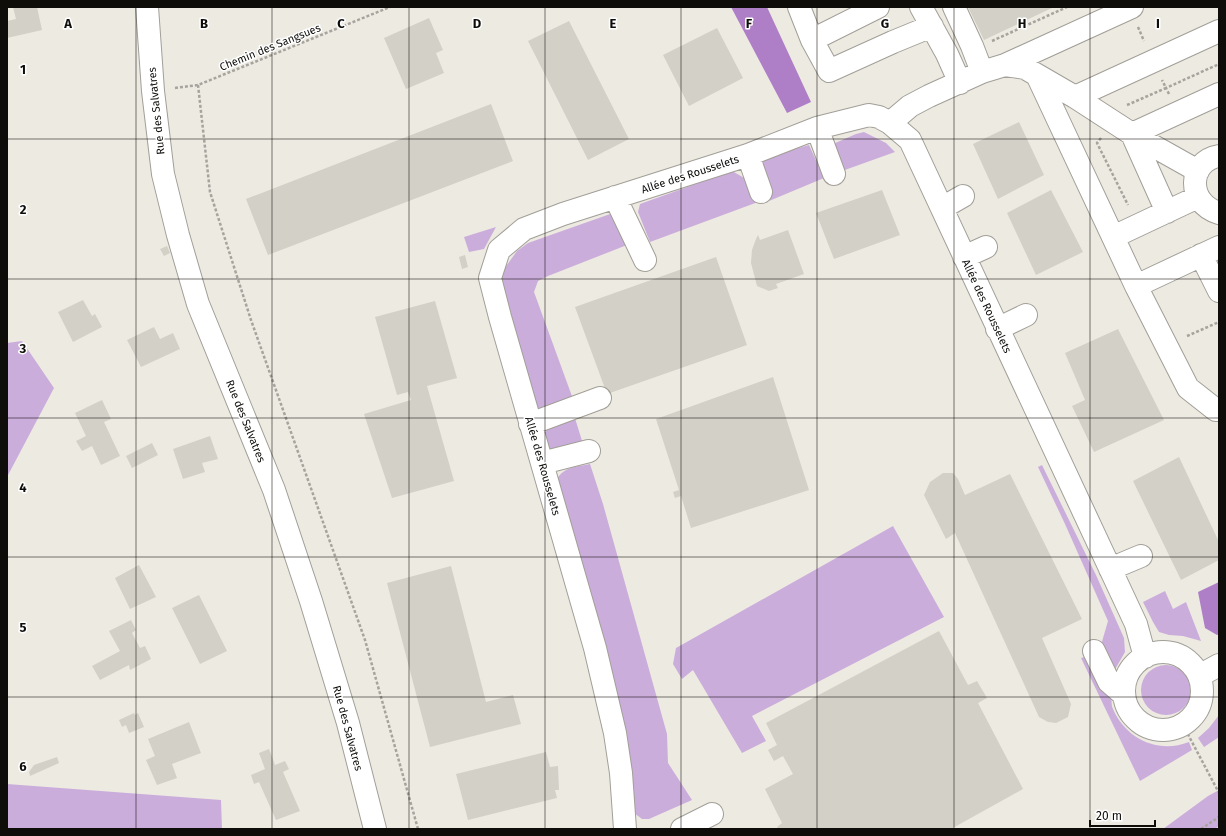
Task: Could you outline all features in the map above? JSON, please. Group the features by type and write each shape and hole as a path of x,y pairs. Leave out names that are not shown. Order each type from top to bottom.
{"street":[{"name":"Rue des Salvatres","path":"147,7 153,91 163,174 178,235 198,304 279,505 311,601 341,700 375,829"},
{"path":"799,7 812,40 828,71 932,26"},
{"path":"812,40 878,7"},
{"path":"920,7 948,54 960,83"},
{"path":"954,7 982,72"},
{"path":"890,123 910,106 929,96 982,72 1005,65 1132,7"},
{"path":"1075,97 1219,31"},
{"path":"1005,65 1024,68 1037,75 1075,97 1132,134 1198,171"},
{"path":"1037,75 1136,286 1188,388 1218,412"},
{"path":"1132,134 1219,94"},
{"name":"Allée des Rousselets","path":"625,829 621,773 616,733 595,648 530,424 490,278 498,250 522,223 563,214 748,155 817,128 869,115 879,117 890,123 910,140 1136,624 1145,657"},
{"path":"817,128 834,174"},
{"path":"1132,134 1167,212"},
{"path":"748,155 761,192"},
{"path":"1219,156 1209,160 1198,171 1195,180 1195,189 1198,198 1203,205 1210,210 1219,213"},
{"path":"942,208 963,196"},
{"path":"615,197 645,260"},
{"path":"1113,237 1198,198"},
{"path":"964,257 986,247"},
{"path":"1136,286 1210,251 1219,291"},
{"path":"997,329 1026,315"},
{"path":"530,424 600,398"},
{"path":"542,463 589,451"},
{"path":"1110,569 1141,556"},
{"path":"1094,651 1109,682 1124,695"},
{"path":"1157,653 1170,653 1182,657 1192,665 1199,676 1202,687 1202,698 1198,709 1192,718 1183,725 1171,730 1158,730 1146,726 1135,718 1128,708 1124,695 1125,684 1129,673 1136,664 1145,657 1157,653"},
{"path":"1199,676 1219,665"},
{"path":"682,829 712,814"}],"path":[{"name":"Chemin des Sangsues","path":"153,91 198,85 390,7"},
{"path":"1166,88 1219,64"},
{"path":"198,85 210,192 251,320 365,640 418,829"},
{"path":"1186,337 1219,322"},
{"path":"1183,725 1219,793"},
{"path":"1200,829 1219,817"}],"shaded area":[{"path":"731,7 767,7 811,102 787,113"},
{"path":"864,132 886,143 895,152 842,171 833,144"},
{"path":"809,145 824,178 769,201 755,169 757,160"},
{"path":"732,171 746,179 758,202 650,242 638,212 640,204"},
{"path":"613,213 627,245 538,281 534,292 573,399 536,410 499,289 504,269 517,251 528,243"},
{"path":"496,227 484,249 469,252 464,237"},
{"path":"22,341 54,388 7,477 7,343"},
{"path":"574,415 583,444 553,450 544,444 542,436 549,427"},
{"path":"590,464 603,504 667,734 668,763 692,800 649,819 642,819 634,813 556,480 559,475 567,470"},
{"path":"1042,465 1096,575 1124,638 1125,652 1113,673 1101,645 1108,621 1038,467"},
{"path":"893,526 944,617 752,716 766,741 742,753 693,670 682,679 673,664 676,648"},
{"path":"1219,582 1219,634 1217,635 1205,628 1198,592"},
{"path":"1165,591 1173,609 1186,602 1201,641 1159,632 1143,602"},
{"path":"1088,656 1109,692 1113,709 1119,720 1126,728 1135,736 1155,745 1166,746 1189,742 1192,750 1140,781 1081,658"},
{"path":"1161,665 1171,665 1184,672 1191,685 1191,695 1184,708 1171,715 1161,715 1152,711 1145,704 1141,695 1141,685 1145,676 1152,669"},
{"path":"1219,715 1219,737 1204,747 1198,738 1209,728"},
{"path":"7,784 221,800 222,829 7,829"},
{"path":"1219,790 1219,826 1215,829 1163,829 1208,796"}],"building":[{"path":"13,7 37,7 42,30 7,38 7,21 16,19"},
{"path":"968,7 1054,7 984,40"},
{"path":"429,18 443,50 436,53 444,73 406,89 384,38"},
{"path":"569,21 629,139 588,160 528,41"},
{"path":"717,28 743,78 689,106 663,55"},
{"path":"491,104 513,161 268,255 246,199"},
{"path":"1019,122 1044,175 998,199 973,144"},
{"path":"882,190 900,235 834,259 816,213"},
{"path":"1051,190 1083,252 1036,275 1007,213"},
{"path":"788,230 804,274 776,284 778,288 769,291 757,286 751,263 752,250 758,235 760,240"},
{"path":"167,246 170,253 164,256 160,249"},
{"path":"465,255 468,267 462,269 459,257"},
{"path":"716,257 747,345 607,394 575,307"},
{"path":"83,300 92,316 95,314 102,327 73,342 58,312"},
{"path":"435,301 457,378 427,386 454,481 392,498 364,414 411,400 408,392 397,395 375,317"},
{"path":"154,327 160,339 173,333 180,349 141,367 127,340"},
{"path":"1118,329 1164,420 1094,452 1072,406 1085,400 1065,353"},
{"path":"773,377 809,490 691,528 681,496 675,498 673,492 679,490 656,419"},
{"path":"102,400 111,419 104,422 120,456 101,465 92,446 82,451 76,441 86,436 75,413"},
{"path":"210,436 218,459 202,463 205,472 183,479 173,449"},
{"path":"152,443 158,455 132,468 126,456"},
{"path":"1179,457 1219,542 1219,560 1181,580 1133,481"},
{"path":"943,473 953,473 958,479 965,495 1010,474 1082,619 1042,638 1071,704 1068,717 1056,723 1048,722 1039,717 955,533 946,539 924,495 930,482"},
{"path":"139,565 156,597 130,609 115,578"},
{"path":"451,566 486,702 513,695 521,724 430,747 387,583"},
{"path":"199,595 227,651 200,664 172,608"},
{"path":"131,620 136,630 132,633 140,648 145,646 151,659 130,670 129,665 100,680 92,666 120,651 109,631"},
{"path":"939,631 968,685 977,681 987,698 978,703 1023,789 951,829 778,829 777,827 782,823 765,789 793,774 783,756 774,761 768,750 777,745 766,723"},
{"path":"134,713 135,715 138,713 144,727 129,733 126,725 122,727 119,720"},
{"path":"189,722 201,753 172,764 177,778 157,785 146,760 155,756 148,739"},
{"path":"269,749 275,765 285,761 289,769 283,772 300,811 276,820 259,782 254,784 251,775 265,769 259,753"},
{"path":"546,752 550,767 558,766 559,790 555,790 557,798 468,820 456,774"},
{"path":"57,757 59,763 30,776 29,772 34,765"}]}
